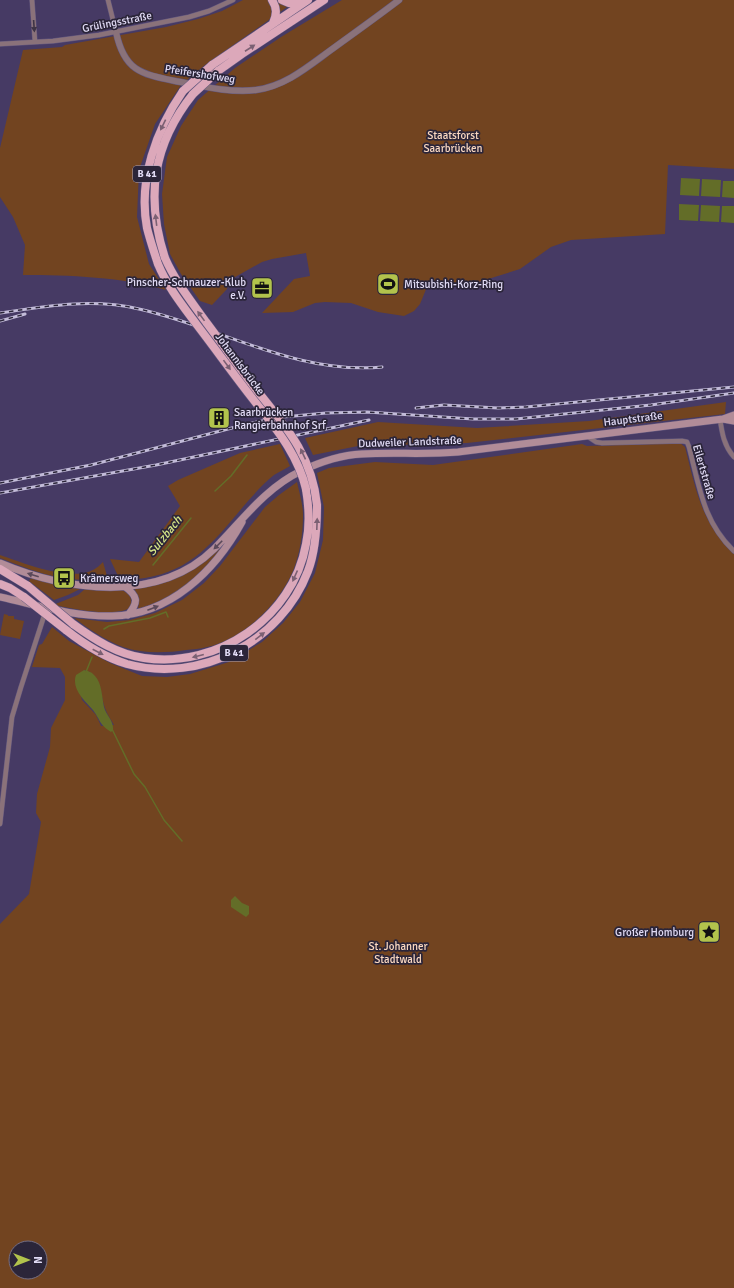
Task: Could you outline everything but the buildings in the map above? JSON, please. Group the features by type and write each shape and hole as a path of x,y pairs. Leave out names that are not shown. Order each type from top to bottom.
{"highway":[{"path":"272,0 276,8 273,24"},
{"path":"282,0 289,3 308,0"},
{"name":"B 41","path":"273,24 308,0"},
{"name":"Johannisbrücke","path":"0,584 10,588 24,597 90,648 128,664 154,668 196,666 233,653 246,646 279,618 296,595 312,556 317,527 317,505 309,468 294,437 245,375 178,282 165,258 158,236 154,190 156,170 170,129 193,94 218,71 324,0"},
{"name":"Johannisbrücke","path":"0,569 28,586 73,624 107,646 118,651 143,658 158,659 188,658 217,650 231,644 253,629 271,612 285,595 292,583 303,557 308,525 305,484 295,457 286,442 238,381 170,287 158,264 147,228 145,210 145,190 155,144 163,124 183,92 212,65 273,24"}],"main road":[{"name":"Hauptstraße","path":"546,441 722,419 734,415"},
{"name":"Hauptstraße","path":"722,419 734,421"},
{"name":"Dudweiler Landstraße","path":"0,563 31,575 58,582 94,586 124,586 159,580 185,571 203,559 258,502 282,483 301,471 333,459 361,454 440,454 546,441"},
{"name":"Dudweiler Landstraße","path":"0,597 91,615 128,615 144,611 179,595 195,583 231,541 245,517"},
{"path":"124,586 134,594 136,600 134,608 128,615"}],"street":[{"path":"32,0 35,42"},
{"path":"108,0 116,32"},
{"name":"Grülingsstraße","path":"0,44 69,40 116,32 189,18 233,0"},
{"name":"Pfeifershofweg","path":"116,32 120,49 124,56 135,68 142,72 159,78 223,90 257,90 281,83 300,72 399,0"},
{"path":"722,419 724,440 727,449 734,457"},
{"name":"Eilertstraße","path":"587,436 596,442 602,443 658,441 686,442 689,447 698,489 708,514 723,539 734,551"},
{"path":"0,824 12,717 46,607"}],"green space":[{"path":"243,0 297,0 205,65 181,85 155,124 139,170 137,217 149,264 166,290 132,282 77,276 23,275 25,245 13,217 0,197 0,148 23,50 62,47 65,45 166,27 222,11"},
{"name":"Staatsforst Saarbrücken","path":"342,0 734,0 734,169 668,165 665,234 571,240 551,247 520,269 472,284 427,287 420,304 414,311 404,316 378,312 351,303 325,302 315,303 293,312 262,313 294,279 310,276 306,253 262,262 228,281 227,289 212,305 200,301 181,274 170,254 164,224 162,194 167,157 181,126 198,100 235,68 281,37"},
{"path":"726,402 725,414 467,443 358,446 313,455 305,438 378,422 477,428 589,421"},
{"name":"St. Johanner Stadtwald","path":"680,443 685,447 701,505 714,530 734,554 734,1288 0,1288 0,924 29,894 41,822 36,813 37,794 50,747 51,728 65,700 65,677 60,668 32,667 39,645 42,644 52,627 69,641 110,663 142,676 167,677 190,674 229,662 262,642 283,623 300,602 315,573 323,540 324,507 317,473 329,468 375,462 433,465 582,444 587,446","holes":["84,670 90,672 97,680 103,703 114,725 101,726 96,715 82,700 80,693"]},
{"path":"280,444 290,466 274,475 264,484 204,550 178,568 163,574 131,580 118,576 110,559 139,562 180,506 168,486 178,480 240,453"},
{"path":"297,482 302,507 303,522 302,536 293,571 279,596 269,608 246,629 234,637 202,648 171,652 146,652 116,644 97,634 74,618 107,622 130,620 155,613 182,600 204,583 220,566 265,507"},
{"path":"222,545 223,546 196,577 186,585 164,599 138,609 139,600 134,588 176,578 204,562"},
{"path":"0,555 46,570 72,574 93,570 103,562 107,576 104,581 67,579 66,577 62,576 60,578 15,564 0,558"},
{"path":"31,578 82,588 54,600 29,581"},
{"path":"108,588 123,591 128,594 131,599 131,607 115,612 93,612 53,605 78,595 85,589"},
{"path":"4,614 14,616 14,619 24,621 20,639 0,635"}],"shaded area":[{"path":"681,178 700,179 699,196 680,195"},
{"path":"702,179 721,180 720,197 701,196"},
{"path":"723,181 734,181 734,198 722,197"},
{"path":"679,204 699,205 698,221 679,220"},
{"path":"701,205 720,206 719,222 700,221"},
{"path":"722,206 734,206 734,223 721,222"},
{"path":"84,670 93,674 99,683 104,707 113,727 111,732 102,724 77,690 75,685 76,675"},
{"path":"235,896 242,903 249,906 249,914 246,917 231,907 231,900"}],"waterway":[{"name":"Sulzbach","path":"215,491 231,476 247,455"},
{"name":"Sulzbach","path":"153,565 191,518"},
{"path":"104,629 109,626 150,618 166,612 168,617"},
{"path":"86,672 92,657"},
{"path":"112,729 134,774 145,787 164,820 182,841"}],"railway":[{"path":"0,313 70,304 104,304 121,306 169,317 289,357 319,364 350,368 382,367"},
{"path":"0,321 25,314"},
{"path":"416,408 444,405 498,408 526,407 734,387"},
{"path":"0,483 91,465 247,424 283,417 326,413 367,412 473,419 516,419 651,405 734,393"},
{"path":"0,493 156,465 369,420"}],"place":[{"name":"Mitsubishi-Korz-Ring","path":"388,284"},
{"name":"Pinscher-Schnauzer-Klub e.V.","path":"262,288"},
{"name":"Saarbrücken Rangierbahnhof Srf","path":"219,418"},
{"name":"Krämersweg","path":"64,578"},
{"name":"Großer Homburg","path":"709,932"}]}
